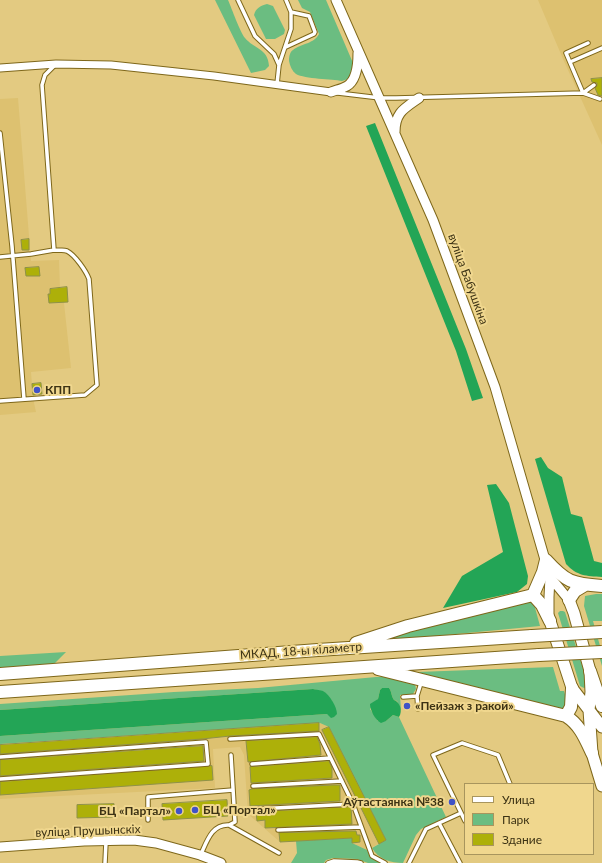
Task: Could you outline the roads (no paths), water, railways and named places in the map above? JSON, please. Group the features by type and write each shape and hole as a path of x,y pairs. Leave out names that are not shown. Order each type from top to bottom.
{"highway":[{"path":"546,560 558,573 572,582 585,585 602,586"},
{"path":"318,650 357,643 408,626 533,595 539,583 546,560"},
{"path":"569,600 575,590 585,585"},
{"path":"533,595 542,605 550,621"},
{"name":"МКАД, 18-ы кіламетр","path":"0,674 318,650 602,632"},
{"name":"МКАД, 18-ы кіламетр","path":"0,692 365,666 602,652"},
{"path":"365,666 566,716 574,722 584,737 592,754"},
{"path":"590,672 602,706"},
{"path":"566,716 571,707 572,688"}],"main road":[{"path":"569,600 590,672 592,754 602,786"},
{"path":"550,621 572,688 602,727"}],"street":[{"name":"вуліца Бабушкіна","path":"336,0 433,220 495,387 550,577 550,621"},
{"path":"0,68 56,64 111,65 214,76 331,92 346,86 353,80 358,65 358,52"},
{"path":"395,133 395,123 398,115 419,98"},
{"name":"вуліца Бабушкіна","path":"550,577 569,600"},
{"name":"вуліца Прушынскіх","path":"0,847 106,840 134,840 156,843 200,855 221,863"}],"lane":[{"path":"238,0 254,36 274,54 279,65"},
{"path":"277,84 279,65 291,29 291,12 286,0"},
{"path":"286,47 314,34 315,32 309,16 291,12"},
{"path":"583,93 566,53 588,43"},
{"path":"570,62 602,48"},
{"path":"54,250 42,85 45,75 56,64"},
{"path":"583,93 594,85"},
{"path":"331,92 380,98 583,93 600,99"},
{"path":"0,133 24,399"},
{"path":"0,257 54,250 68,252 83,266 89,279 96,385 85,395 0,401"},
{"path":"418,709 417,696 422,680"},
{"path":"403,697 417,696"},
{"path":"230,739 319,734 353,804 372,856 384,863"},
{"path":"0,757 206,742 208,764 0,779"},
{"path":"464,819 433,755 462,743 498,755 510,783"},
{"path":"200,855 209,836 216,828 235,822 231,755"},
{"path":"252,764 330,758"},
{"path":"253,786 342,780"},
{"path":"148,820 148,797 233,790"},
{"path":"256,809 353,804"},
{"path":"409,863 426,829 461,813"},
{"path":"439,823 460,863"},
{"path":"229,825 279,853"},
{"path":"278,830 361,827"},
{"path":"105,863 106,840"},
{"path":"328,863 334,860 361,863"}],"place":[{"name":"КПП","path":"37,390"},
{"name":"«Пейзаж з ракой»","path":"407,706"},
{"name":"Аўтастаянка №38","path":"452,802"},
{"name":"БЦ «Портал»","path":"195,810"},
{"name":"БЦ «Партал»","path":"179,811"}]}
